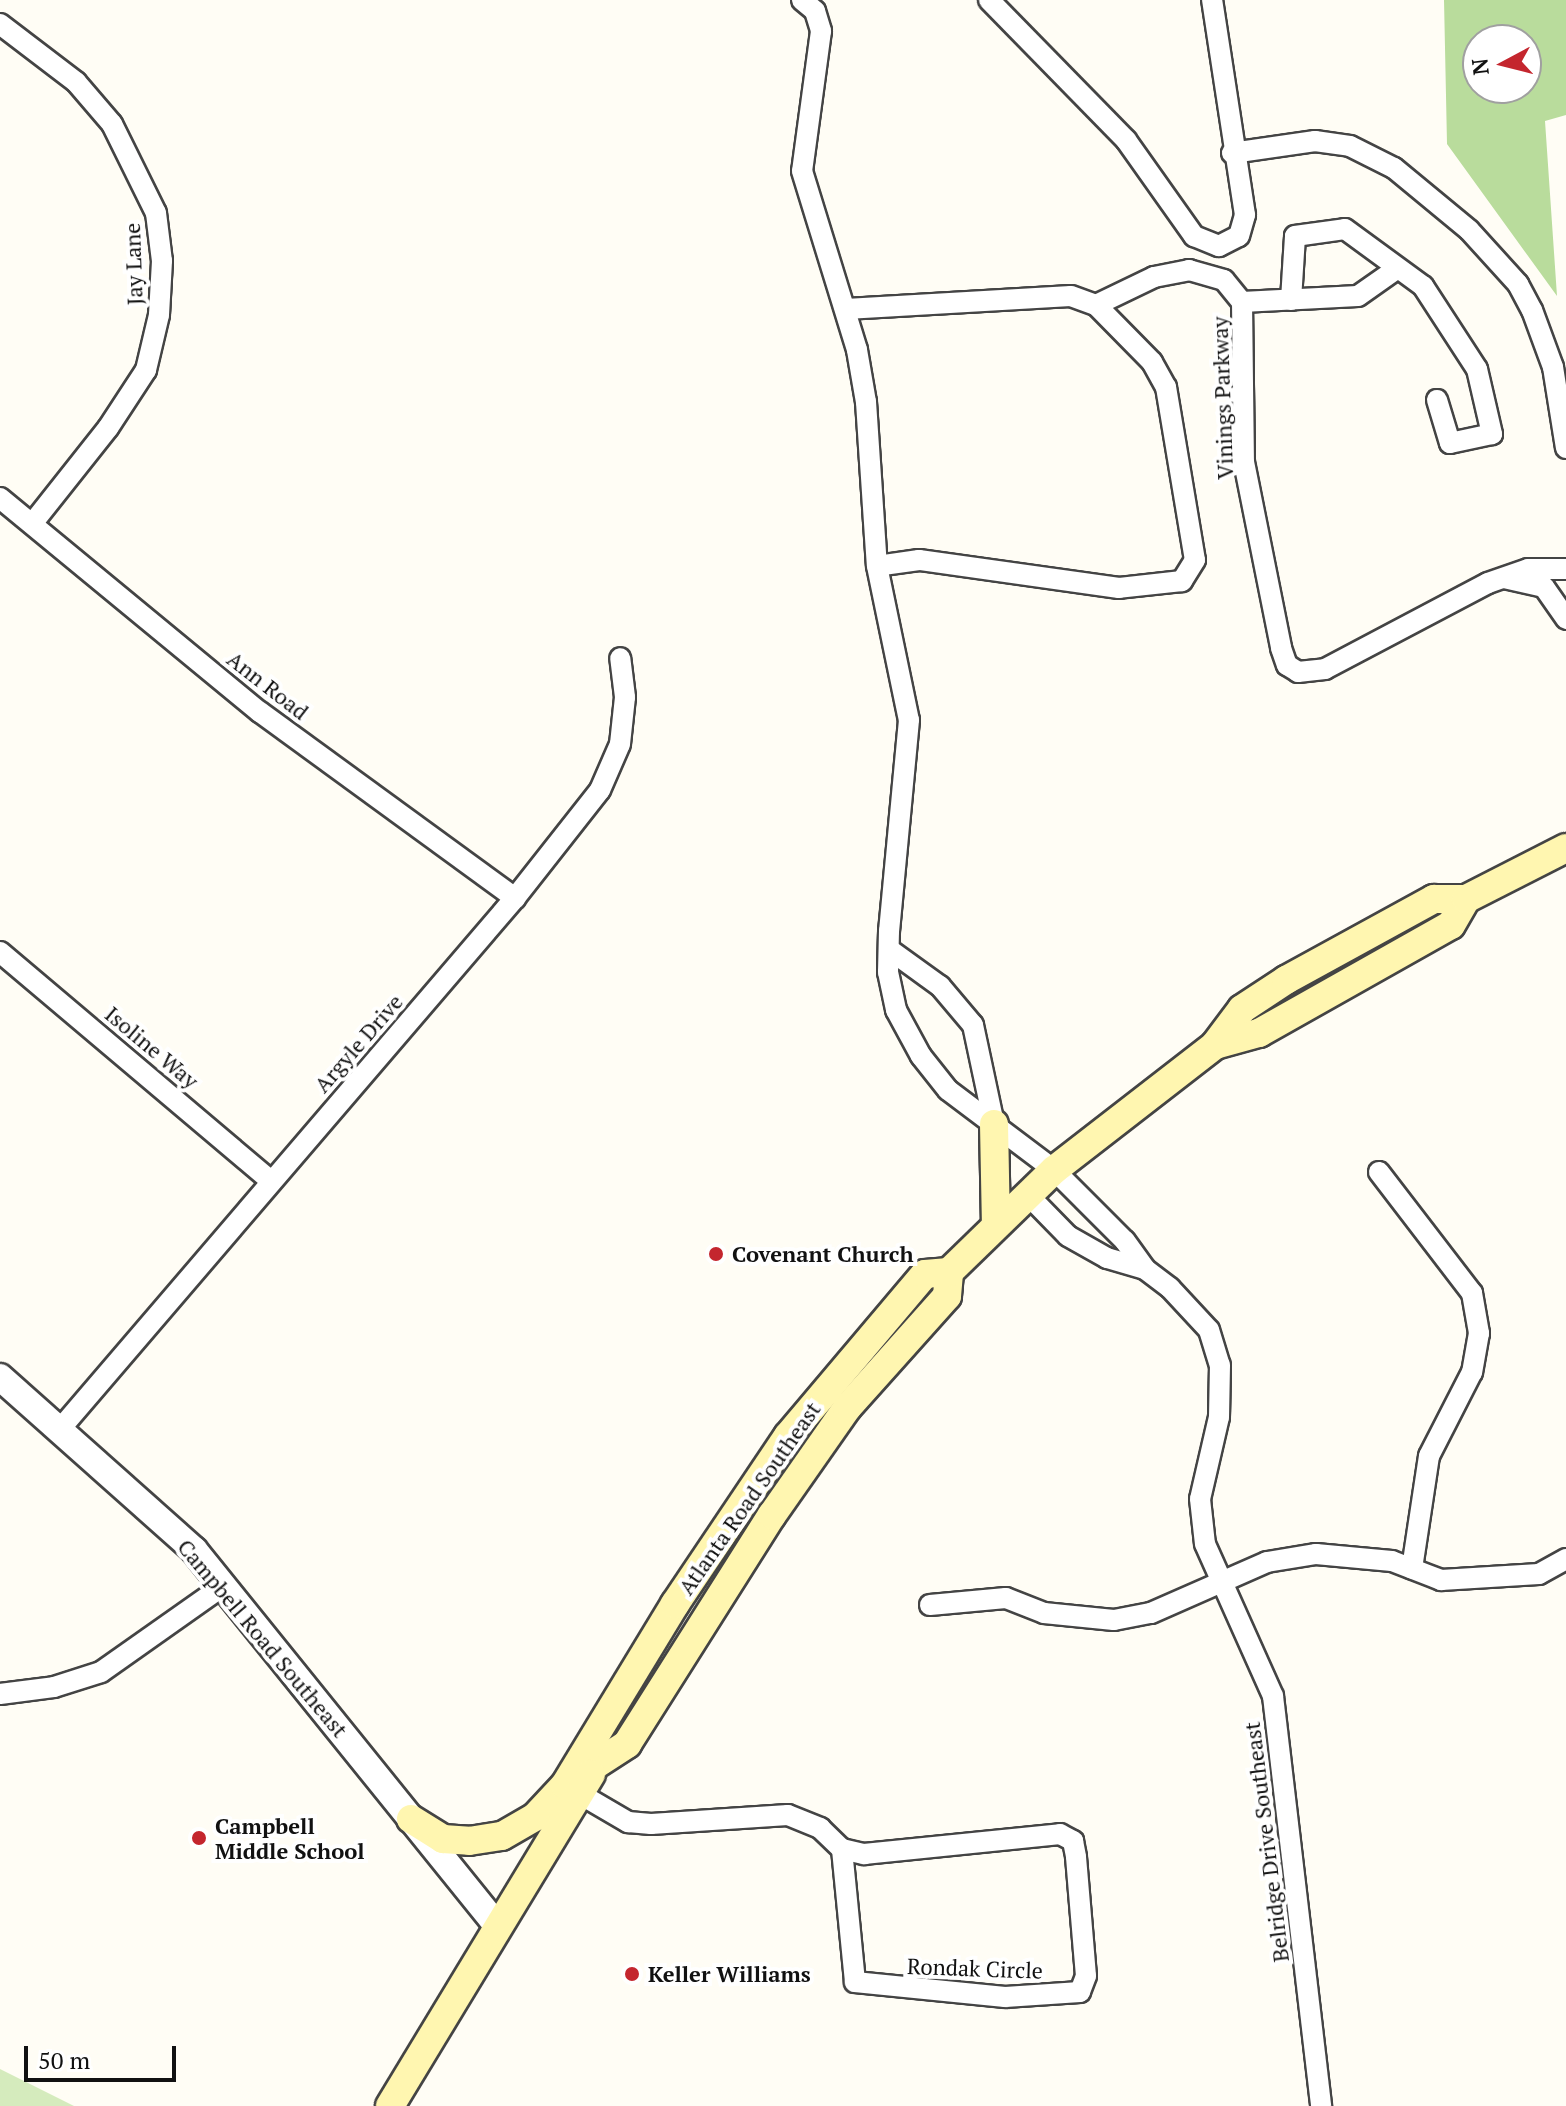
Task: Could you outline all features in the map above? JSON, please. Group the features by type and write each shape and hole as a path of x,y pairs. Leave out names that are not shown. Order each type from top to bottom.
{"main road":[{"name":"Atlanta Road Southeast","path":"598,1763 627,1744 772,1515 847,1408 947,1296 949,1272 1054,1170 1215,1045 1242,1009 1310,966 1434,899 1466,899 1566,848"},
{"path":"994,1124 996,1225"},
{"name":"Atlanta Road Southeast","path":"390,2106 598,1763 602,1723 699,1567 796,1426 925,1274 949,1272"},
{"path":"411,1819 443,1839 502,1836 536,1816 565,1785 602,1723"}],"street":[{"name":"Belridge Drive Southeast","path":"802,0 815,11 821,31 802,171 846,309 866,402 877,566 909,720 890,950 894,1000 912,1042 948,1090 1054,1170 1125,1241 1145,1269 1192,1307 1209,1330 1220,1365 1219,1417 1200,1499 1205,1544 1273,1696 1321,2106"},
{"path":"989,0 1126,140 1194,236 1211,245 1230,245 1242,231 1245,215 1232,153 1212,0"},
{"name":"Jay Lane","path":"0,24 76,82 112,124 156,213 162,261 159,315 146,370 108,428 32,524"},
{"path":"1232,153 1315,141 1350,146 1394,168 1469,230 1518,284 1532,310 1553,367 1566,448"},
{"path":"1291,300 1295,236 1345,229 1395,270 1423,286 1477,369 1492,434 1450,443 1437,400"},
{"name":"Vinings Parkway","path":"1096,305 1154,277 1189,270 1224,280 1242,302 1244,462 1287,665 1298,672 1325,669 1470,591 1528,569 1566,569"},
{"path":"1242,302 1358,296 1395,270"},
{"path":"846,309 1071,296 1096,305 1152,362 1166,387 1194,545 1190,573 1168,583 1100,588 919,560 877,566"},
{"name":"Ann Road","path":"0,498 260,712 515,898"},
{"path":"1504,578 1544,587 1566,619"},
{"name":"Argyle Drive","path":"61,1428 515,898 600,790 620,744 625,697 620,658"},
{"path":"890,950 940,986 973,1025 994,1124"},
{"name":"Isoline Way","path":"0,952 271,1181"},
{"path":"1379,1172 1472,1293 1479,1333 1472,1372 1429,1456 1412,1569"},
{"name":"Belridge Drive Southeast","path":"1028,1195 1068,1236 1107,1258 1145,1269"},
{"name":"Campbell Road Southeast","path":"0,1377 155,1511 223,1586 498,1927"},
{"path":"930,1605 1006,1598 1044,1613 1114,1620 1151,1613 1267,1562 1316,1554 1350,1554 1412,1569 1441,1580 1539,1574 1566,1559"},
{"path":"0,1694 54,1687 101,1672 223,1586"},
{"path":"580,1794 628,1822 651,1824 788,1815 820,1828 842,1849"},
{"name":"Rondak Circle","path":"1060,1834 1073,1841 1086,1976 1080,1992 1005,1997 855,1982 842,1849 864,1854 1060,1834"}],"green space":[{"path":"1444,0 1566,0 1566,115 1545,121 1557,296 1447,144"},
{"path":"0,2069 74,2106 0,2106"}],"place":[{"name":"Covenant Church","path":"716,1254"},
{"name":"Campbell Middle School","path":"199,1838"},
{"name":"Keller Williams","path":"632,1974"}]}
